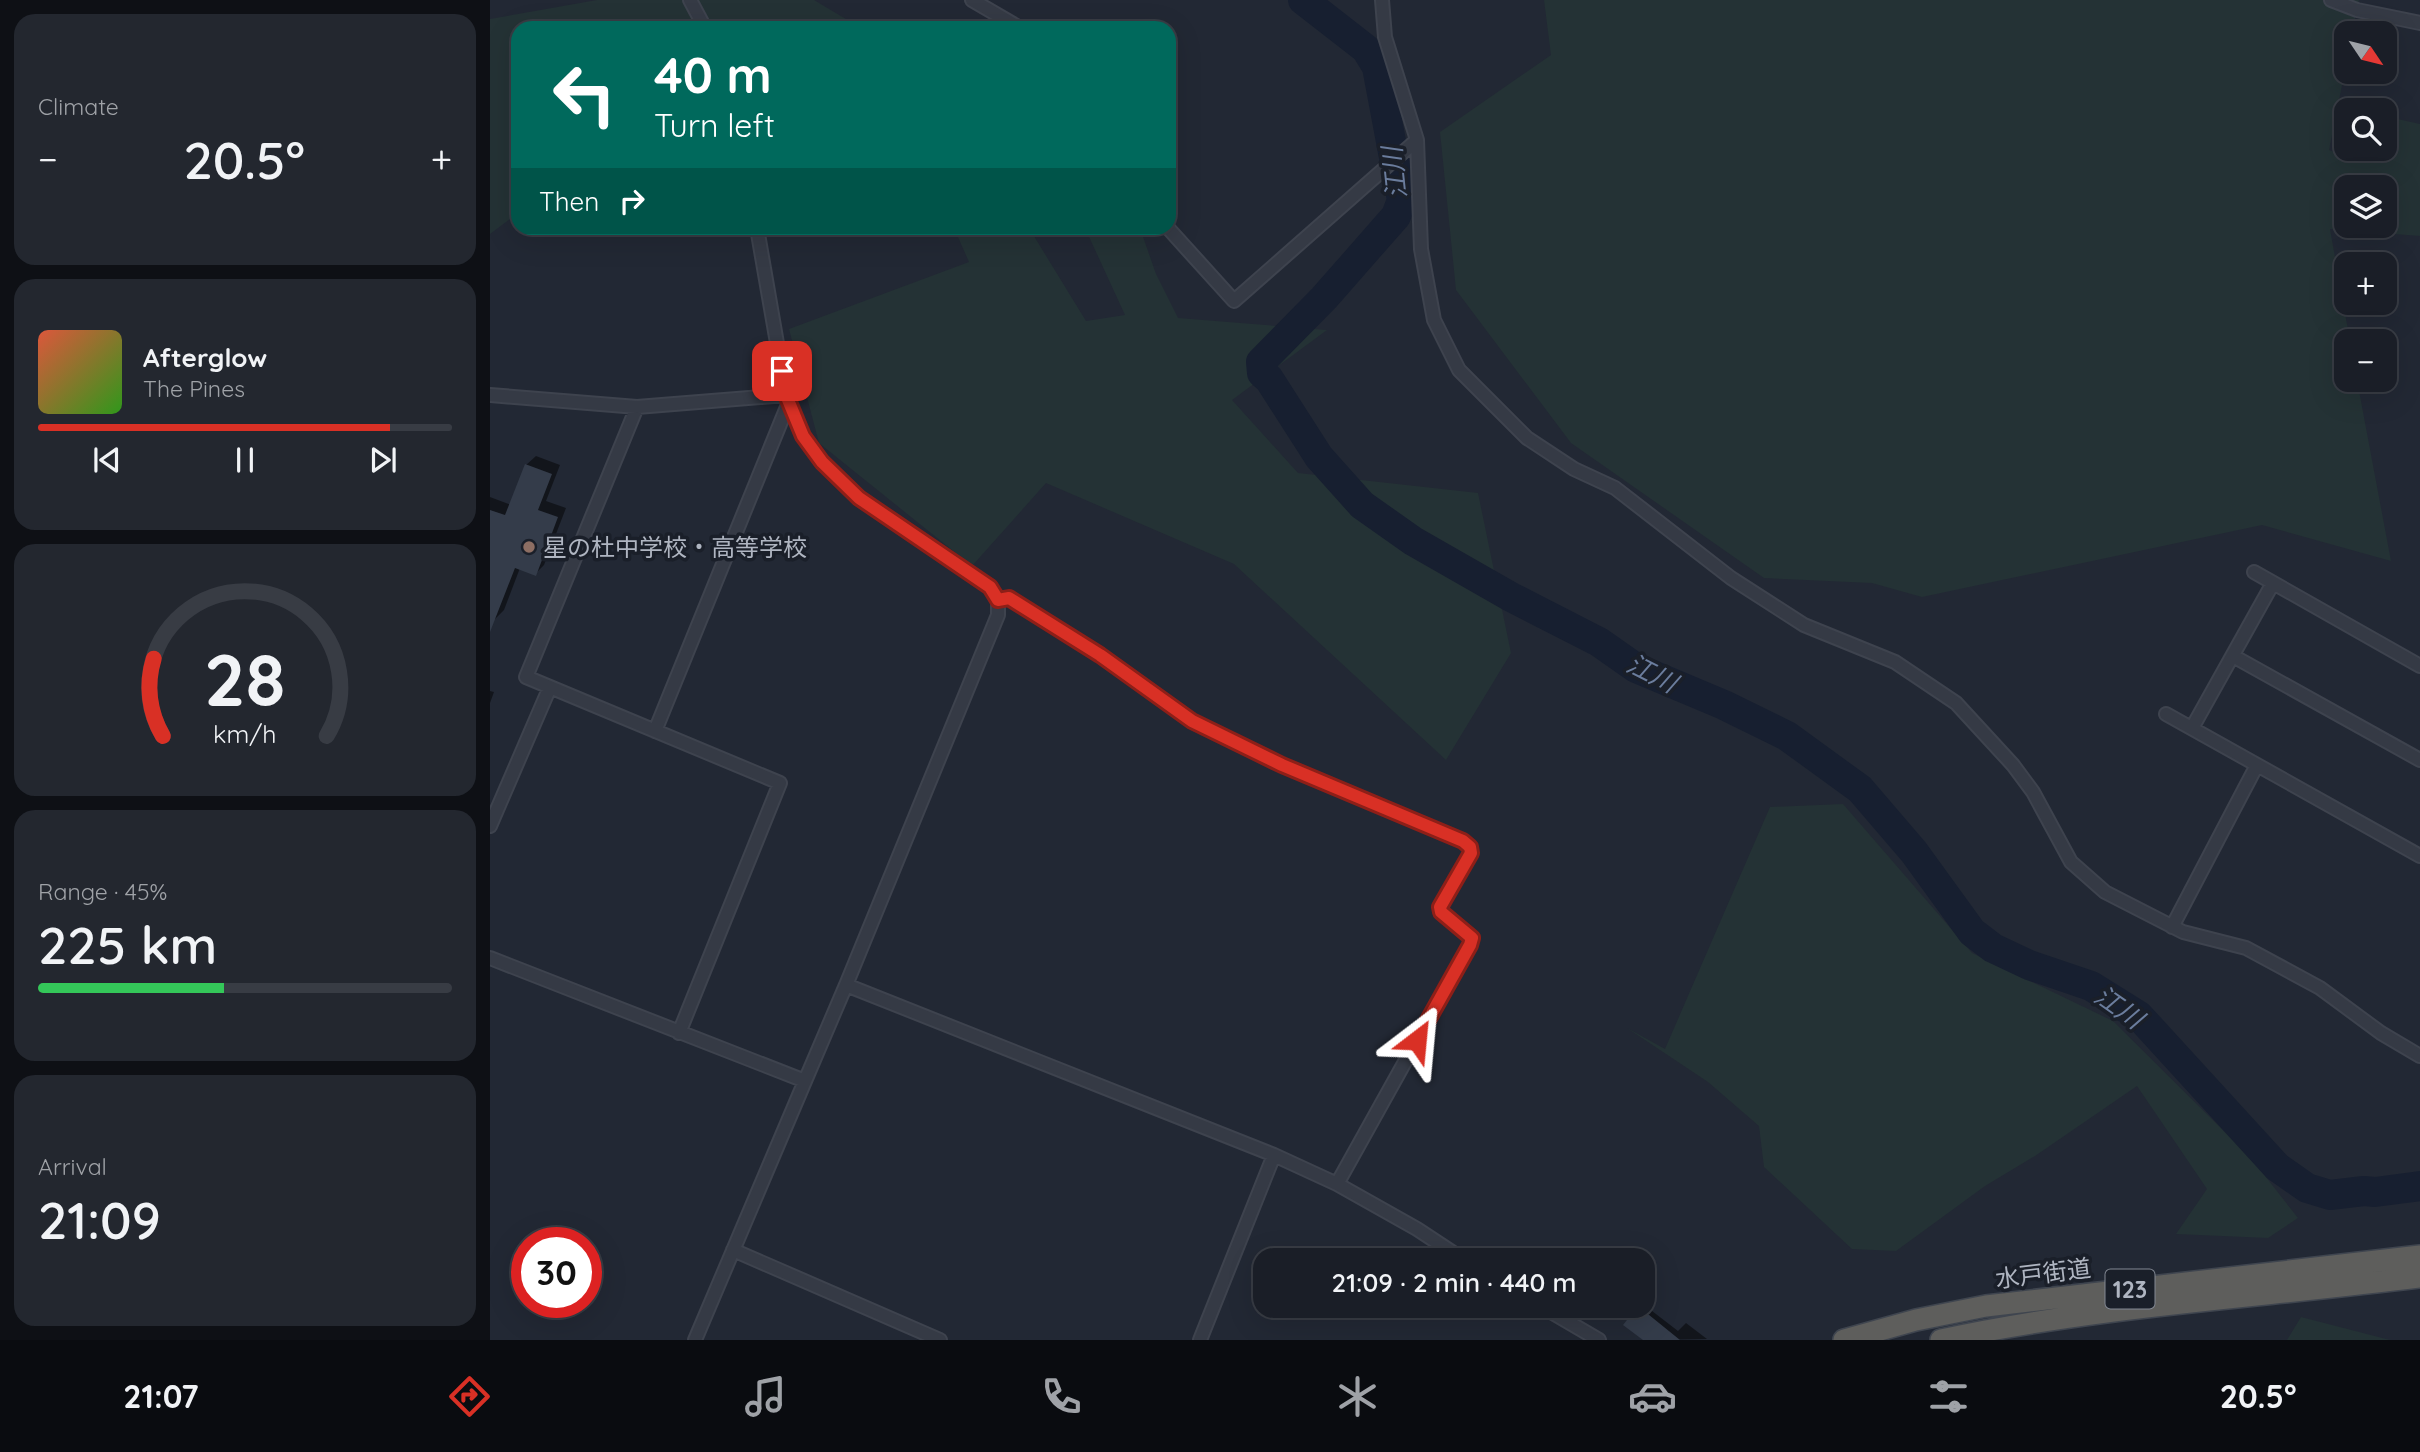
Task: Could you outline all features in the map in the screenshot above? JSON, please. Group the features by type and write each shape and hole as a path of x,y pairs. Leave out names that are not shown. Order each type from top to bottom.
{"highway":[{"name":"水戸街道","path":"1844,1340 1916,1320 1986,1306 2420,1256"},
{"name":"水戸街道","path":"1941,1340 1993,1329 2110,1313 2420,1277"}],"street":[{"path":"690,0 701,21"},
{"path":"1382,0 1385,37 1416,140 1421,249 1434,320 1459,370 1527,438 1574,469 1615,488 1731,578 1804,625 1895,663 1956,703 2013,765 2033,792 2071,862 2105,892 2183,932 2246,948 2320,988 2381,1033 2420,1055"},
{"path":"2331,0 2357,10 2420,23"},
{"path":"978,1 1009,21"},
{"path":"1174,235 1234,300 1416,140"},
{"path":"695,1340 846,985 998,615 998,600 990,587 859,498 822,462 803,436 788,398 758,235"},
{"path":"490,395 637,407 788,398"},
{"path":"655,731 788,398"},
{"path":"637,407 526,677 780,783 679,1032"},
{"path":"2254,572 2418,660"},
{"path":"2192,728 2273,583"},
{"path":"998,600 1009,598 1100,655 1192,721 1282,765 1463,841 1470,847 1471,853 1440,907 1441,912 1472,938 1470,945 1337,1184"},
{"path":"2233,656 2420,760"},
{"path":"490,826 550,687"},
{"path":"2166,714 2420,856"},
{"path":"2172,927 2257,765"},
{"path":"490,958 805,1081"},
{"path":"846,985 1274,1155 1337,1184 1446,1248"},
{"path":"1200,1340 1274,1155"},
{"path":"733,1250 940,1340"},
{"path":"1561,1318 1599,1340"}],"shaded area":[{"path":"597,0 814,0 849,21 511,21 511,218 490,234 490,19"},
{"path":"1544,0 2359,0 2355,21 2334,21 2334,84 2342,84 2339,98 2334,98 2334,125 2329,150 2334,152 2334,161 2397,161 2397,119 2420,124 2420,236 2397,234 2397,175 2334,175 2334,229 2330,229 2334,252 2334,315 2345,315 2348,329 2334,329 2334,392 2359,392 2391,561 2262,525 1922,597 1872,583 1764,578 1571,443 1456,290 1440,132 1551,55"},
{"path":"957,235 1033,235 1086,321 1125,315 1088,235 1142,235 1156,274 1178,318 1327,330 1232,400 1298,473 1478,493 1511,653 1446,760 1234,564 1046,483 972,566 819,443 789,329 969,262"},
{"path":"1843,804 1972,953 2113,1021 2251,1158 2298,1218 2268,1238 2176,1234 2207,1189 2137,1086 2035,1156 1985,1186 1896,1251 1852,1249 1764,1167 1759,1126 1708,1082 1627,1028 1665,1049 1770,807"},
{"path":"2301,1317 2390,1340 2287,1340"}],"building":[{"path":"525,464 552,474 538,510 558,517 536,576 515,568 490,632 490,510 505,515"},
{"path":"1629,1318 1653,1318 1680,1340 1643,1340 1623,1325"}],"waterway":[{"name":"江川","path":"1303,0 1366,49 1377,67 1402,200 1396,216 1324,298 1261,362 1262,373 1269,379 1319,457 1362,505 1413,541 1511,597 1599,642 1636,668 1724,705 1787,736 1860,789 1914,852 1972,932 1993,948 2029,965 2091,986 2139,1016 2277,1167 2307,1188 2330,1195 2420,1186"}],"place":[{"name":"星の杜中学校・高等学校","path":"529,547"}],"route":[{"path":"782,371 786,395 803,436 822,462 859,498 990,587 998,600 1009,598 1100,655 1192,721 1282,765 1463,841 1470,847 1471,853 1440,907 1441,912 1472,938 1417,1040"}]}
